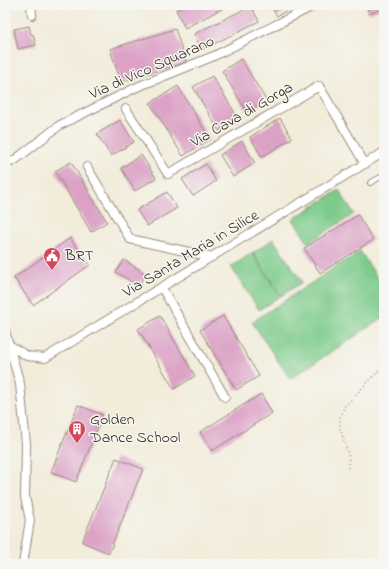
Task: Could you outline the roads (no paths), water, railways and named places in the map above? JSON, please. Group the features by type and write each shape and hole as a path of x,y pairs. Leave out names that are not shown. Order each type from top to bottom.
{"street":[{"path":"31,5 32,15"},
{"name":"Via di Vico Squarano","path":"5,164 15,160 60,125 137,87 214,56 315,5"},
{"name":"Via Cava di Gorga","path":"126,109 168,174 319,86 365,164"},
{"name":"Via Santa Maria in Silice","path":"9,345 27,356 45,358 384,152"},
{"path":"87,167 130,239 212,257"},
{"path":"162,288 225,397"},
{"path":"5,331 20,384 26,444 26,496 30,520 23,564"}],"lane":[{"path":"370,184 384,175"}],"place":[{"name":"BRT","path":"52,271"},
{"name":"Golden Dance School","path":"77,444"}]}
